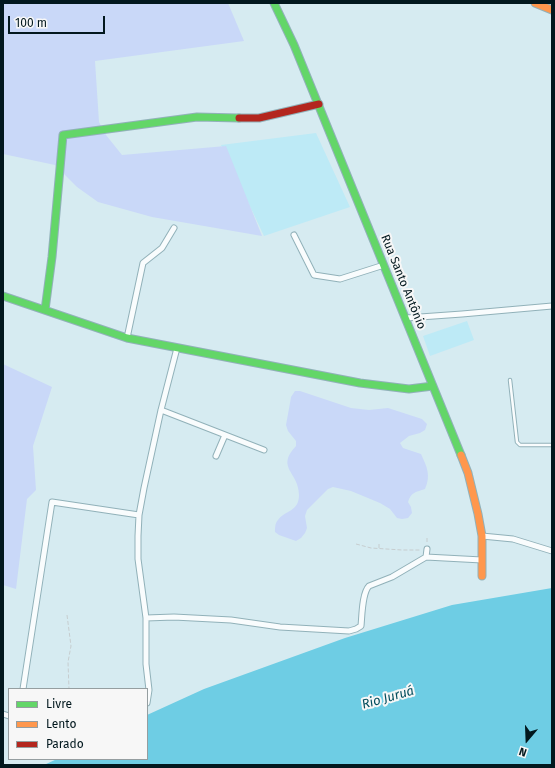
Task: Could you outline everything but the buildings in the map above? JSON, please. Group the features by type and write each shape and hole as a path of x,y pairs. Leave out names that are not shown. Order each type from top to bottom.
{"street":[{"name":"Rua Santo Antônio","path":"274,3 319,104 468,473 482,536 482,576"},
{"path":"535,3 552,10"},
{"path":"45,310 52,256 63,135 197,117 259,118 319,104"},
{"path":"127,338 143,263 162,248 174,228"},
{"path":"294,235 314,275 340,279 384,265"},
{"path":"3,296 127,338 360,383 409,389 433,386"},
{"path":"406,318 552,306"},
{"path":"148,696 146,618 138,559 139,515 161,410 177,348"},
{"path":"161,410 264,450"},
{"path":"216,456 225,435"},
{"path":"23,688 52,502 139,515"},
{"path":"482,536 513,539 552,551"},
{"path":"426,557 427,550"},
{"path":"146,618 174,617 231,620 280,627 349,631 361,626 366,588 369,586 392,577 426,557 482,560"}],"lane":[{"path":"510,380 516,442 520,445 552,445"}],"path":[{"path":"356,544 379,549 427,550 428,536"},
{"path":"379,543 379,549"},
{"path":"67,616 71,646 68,662 69,688"}],"shaded area":[{"path":"3,3 228,3 244,41 95,61 99,122 106,135 122,155 226,146 262,236 152,217 98,202 77,187 55,165 3,154"},
{"path":"316,133 350,207 264,236 221,145"},
{"path":"467,321 474,340 430,356 423,336"},
{"path":"3,364 52,387 33,446 36,490 27,499 16,589 3,585"},
{"path":"295,391 300,391 351,408 369,410 388,408 422,419 427,424 425,430 409,436 400,443 403,448 421,454 428,475 425,489 414,493 409,499 408,502 412,513 408,518 397,518 390,509 380,503 351,491 333,487 328,489 307,510 305,516 307,528 301,538 296,541 275,532 277,521 297,505 299,495 296,481 288,465 290,453 296,446 296,441 288,431 286,425 291,397"}],"water":[{"name":"Rio Juruá","path":"552,588 552,765 44,765 55,760 148,760 148,715 204,689 345,638 452,605"}],"traffic: fast":[{"path":"274,3 294,45 461,455"},
{"path":"45,310 52,257 63,135 197,117 239,118"},
{"path":"3,296 127,338 360,383 409,389 433,386"}],"traffic: slow":[{"path":"535,3 552,10"},
{"path":"461,455 468,473 482,536 482,576"}],"traffic: jam":[{"path":"239,118 259,118 319,104"}]}
